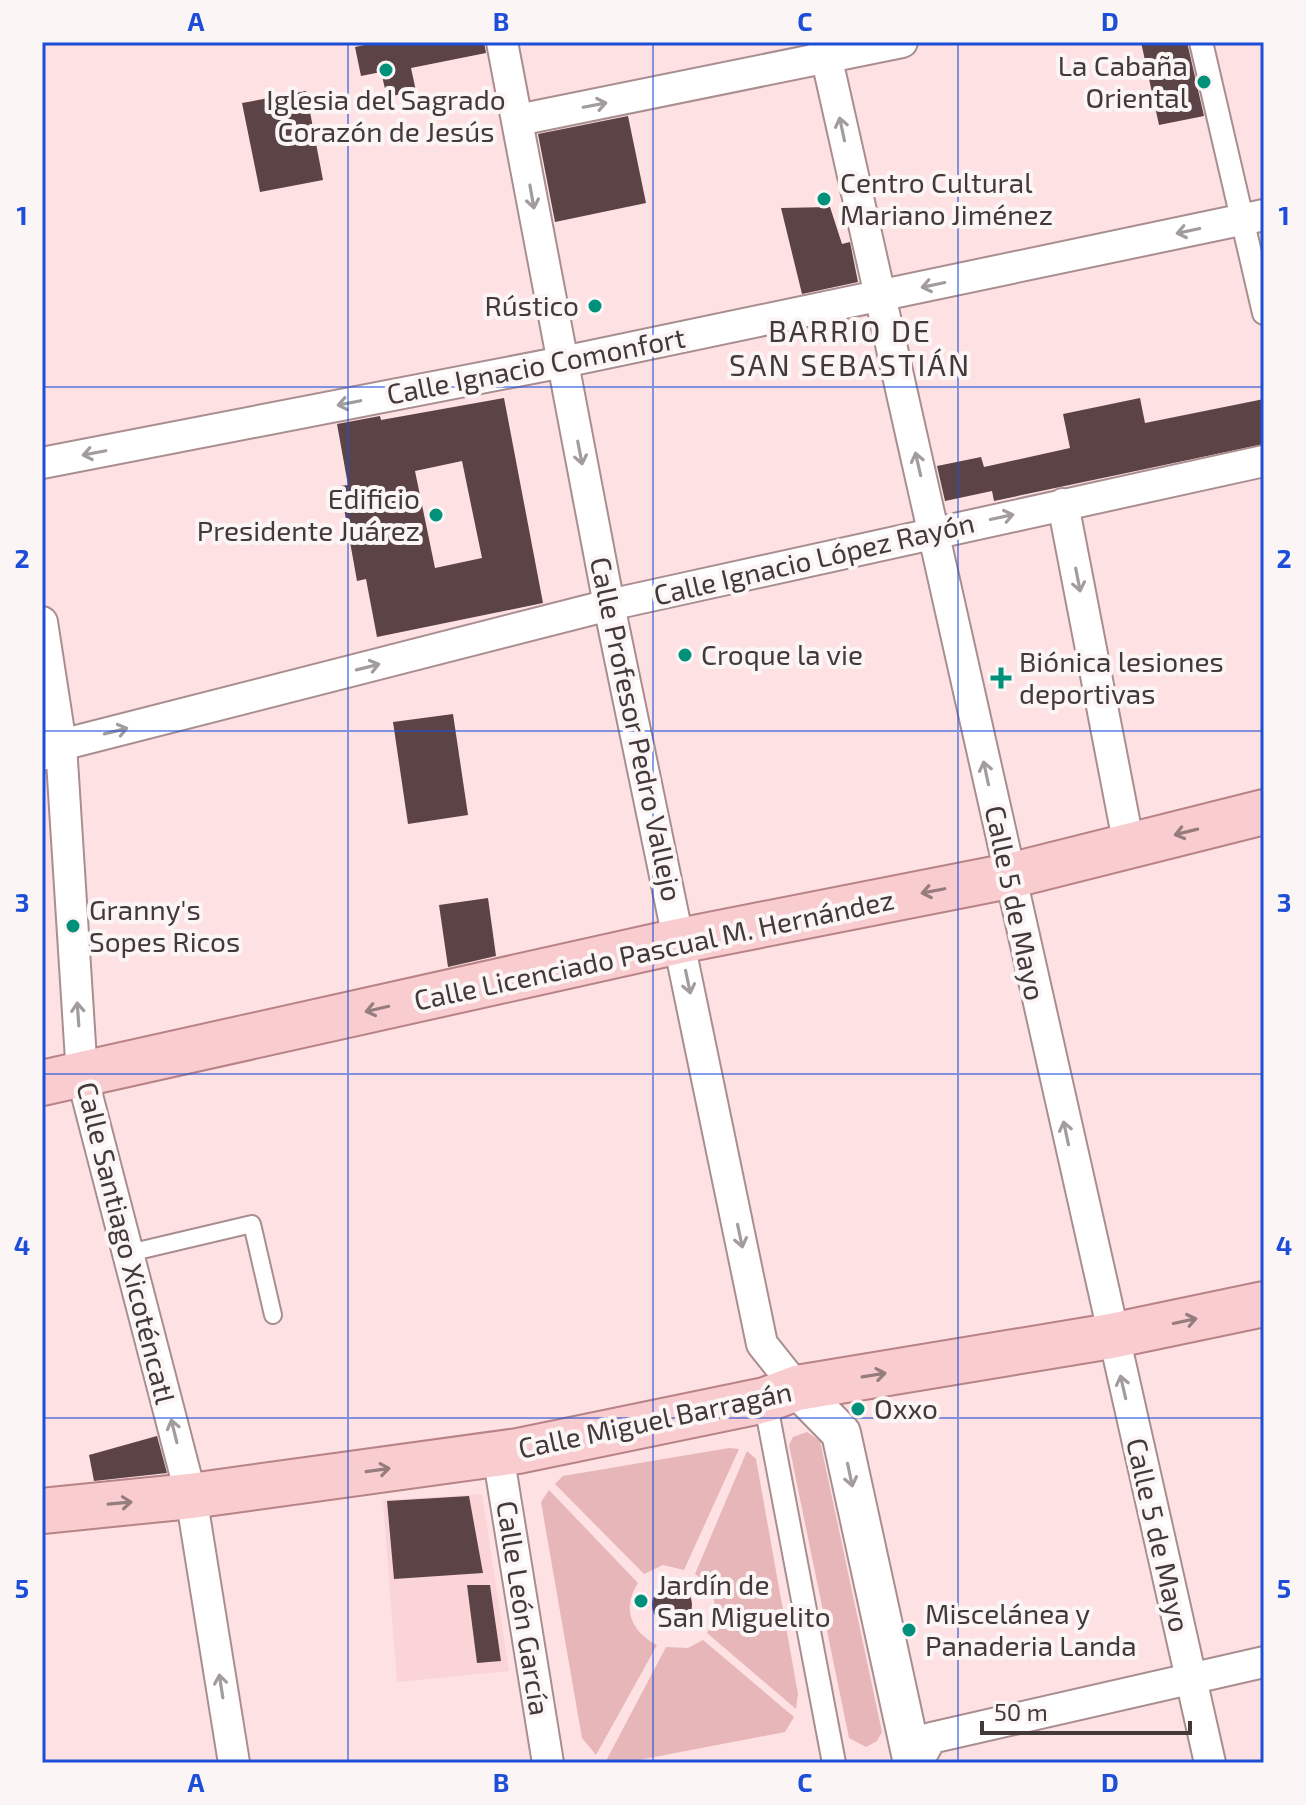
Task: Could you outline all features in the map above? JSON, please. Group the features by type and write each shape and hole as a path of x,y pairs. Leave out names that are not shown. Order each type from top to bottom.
{"main road":[{"name":"Calle Licenciado Pascual M. Hernández","path":"62,1080 679,941 1009,876 1263,816"},
{"name":"Calle Miguel Barragán","path":"42,1511 191,1496 498,1454 781,1394 1111,1336 1264,1304"}],"street":[{"name":"Calle Profesor Pedro Vallejo","path":"502,42 609,605 762,1344 781,1394 841,1433 915,1763"},
{"path":"518,120 824,50 902,42"},
{"path":"1201,42 1253,218 1264,313"},
{"name":"Calle 5 de Mayo","path":"824,50 934,531 1111,1336 1210,1763"},
{"name":"Calle Ignacio Comonfort","path":"42,463 563,362 1253,218"},
{"name":"Calle Ignacio López Rayón","path":"51,750 609,605 934,531 1264,461"},
{"path":"1063,504 1129,846"},
{"name":"Calle Santiago Xicoténcatl","path":"42,622 51,750 62,1080 129,1253 191,1496 234,1763"},
{"path":"781,1394 834,1763"},
{"name":"Calle León García","path":"498,1454 548,1763"},
{"path":"915,1763 931,1738 1264,1662"}],"lane":[{"path":"129,1253 252,1224 273,1315"}],"shaded area":[{"path":"807,1432 820,1441 882,1732 877,1741 866,1747 849,1738 789,1445 793,1437"},
{"path":"729,1448 739,1449 684,1570 663,1565 644,1574 555,1484 563,1476"},
{"path":"747,1451 756,1459 798,1694 796,1709 707,1633 714,1616 714,1600 708,1586 695,1574"},
{"path":"549,1490 638,1583 630,1601 631,1618 640,1633 657,1645 596,1755 582,1738 541,1502"},
{"path":"482,1494 509,1671 397,1682 383,1500"},
{"path":"703,1640 794,1717 785,1732 623,1763 606,1761 666,1647 688,1648"}],"building":[{"name":"Iglesia del Sagrado Corazón de Jesús","path":"379,42 484,42 486,53 411,68 416,91 387,97 381,72 361,76 355,47"},
{"path":"1141,42 1187,42 1204,116 1159,125"},
{"path":"306,91 323,180 260,192 242,103"},
{"path":"628,116 646,203 555,222 538,134"},
{"path":"830,207 842,244 850,242 858,282 802,294 781,208"},
{"name":"Edificio Presidente Juárez","path":"504,398 543,603 377,637 366,579 357,581 340,486 348,485 337,424 380,416 381,420","holes":["462,461 482,558 435,568 415,471"]},
{"path":"1140,398 1145,423 1264,399 1264,444 994,501 992,491 945,501 937,466 981,457 984,467 1070,448 1063,414"},
{"path":"453,714 468,815 408,824 393,722"},
{"path":"488,898 496,956 448,967 439,905"},
{"path":"157,1436 167,1473 94,1481 89,1455"},
{"path":"469,1496 483,1573 394,1579 387,1501"},
{"path":"467,1585 490,1585 501,1661 477,1663"},
{"path":"672,1585 686,1591 692,1605 686,1619 672,1625 658,1619 652,1605 658,1591"}],"place":[{"name":"Iglesia del Sagrado Corazón de Jesús","path":"386,70"},
{"name":"La Cabaña Oriental","path":"1204,82"},
{"name":"Centro Cultural Mariano Jiménez","path":"824,199"},
{"name":"Rústico","path":"595,306"},
{"name":"Edificio Presidente Juárez","path":"436,515"},
{"name":"Croque la vie","path":"685,655"},
{"name":"Biónica lesiones deportivas","path":"1001,678"},
{"name":"Granny's Sopes Ricos","path":"73,926"},
{"name":"Oxxo","path":"858,1409"},
{"name":"Jardín de San Miguelito","path":"641,1601"},
{"name":"Miscelánea y Panaderia Landa","path":"909,1630"}],"district":[{"name":"BARRIO DE SAN SEBASTIÁN","path":"850,349"}]}
